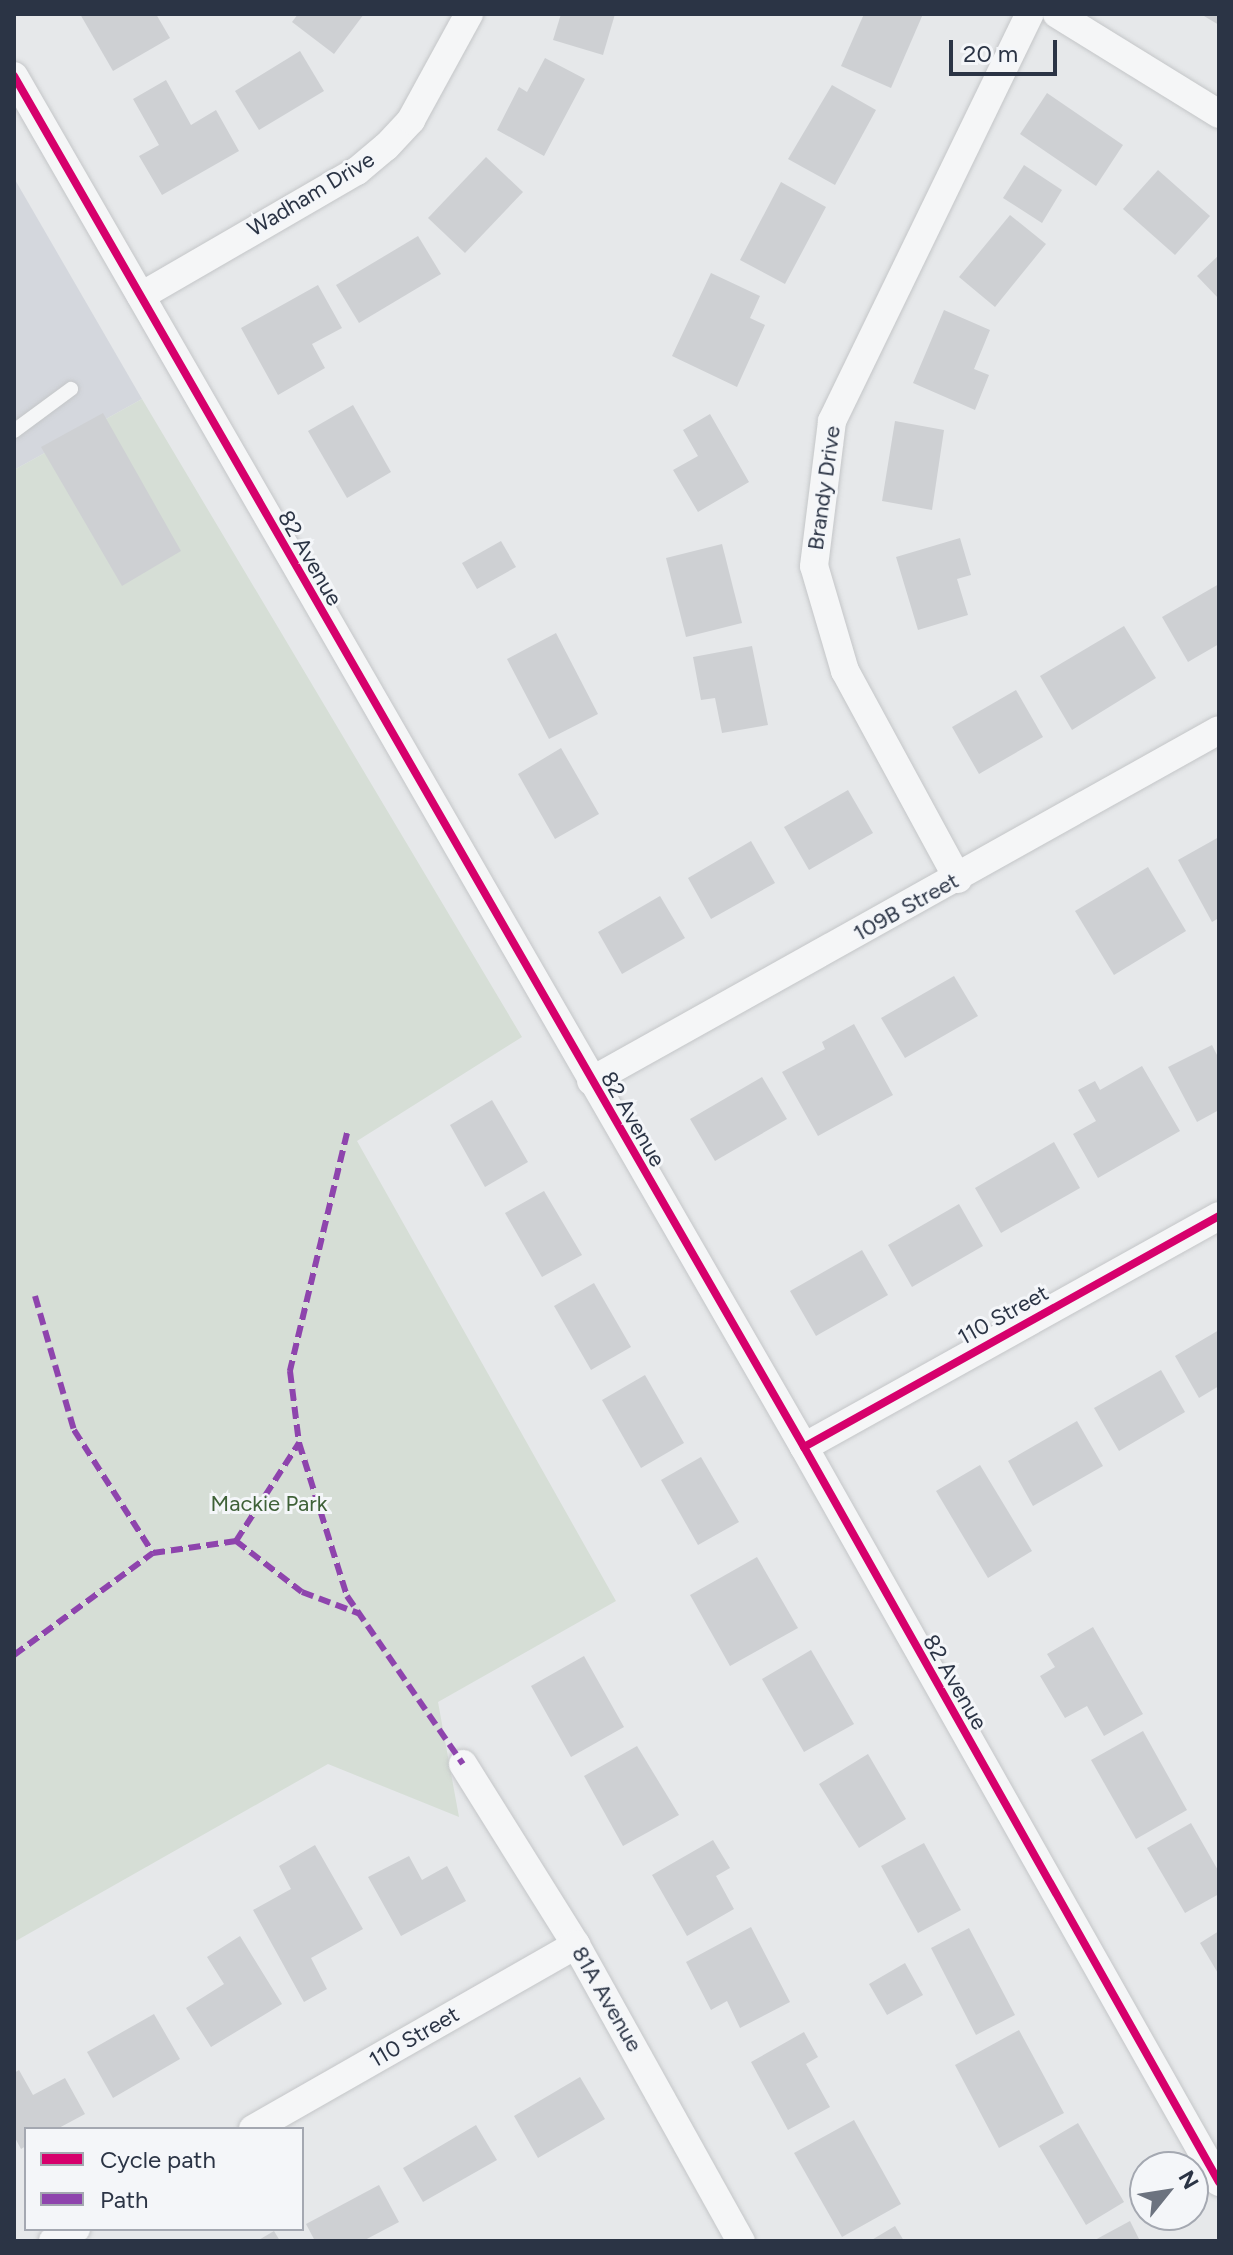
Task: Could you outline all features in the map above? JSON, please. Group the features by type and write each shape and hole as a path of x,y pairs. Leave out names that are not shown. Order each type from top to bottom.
{"street":[{"name":"Wadham Drive","path":"141,296 357,171 386,147 411,120 469,14"},
{"name":"Brandy Drive","path":"958,879 845,671 814,566 832,421 1030,14"},
{"path":"1057,14 1219,114"},
{"name":"82 Avenue","path":"14,76 804,1447 1219,2182"},
{"name":"109B Street","path":"591,1081 958,879 1219,730"},
{"name":"110 Street","path":"804,1447 1219,1216"},
{"name":"81A Avenue","path":"463,1764 576,1945 741,2241"},
{"name":"110 Street","path":"257,2127 576,1945"},
{"path":"53,2241 72,2231"}],"lane":[{"path":"14,431 71,389"}],"shaded area":[{"path":"14,178 142,399 14,470"}],"green space":[{"name":"Mackie Park","path":"142,399 522,1037 357,1141 616,1601 438,1702 459,1817 328,1764 14,1942 14,470"}],"building":[{"path":"80,14 156,14 170,38 113,71"},
{"path":"298,14 364,14 334,54 292,22"},
{"path":"561,14 615,14 603,55 553,40"},
{"path":"864,14 923,14 891,88 841,66"},
{"path":"1219,14 1219,25 1204,16"},
{"path":"300,51 324,91 259,130 235,91"},
{"path":"545,58 585,79 544,156 497,130 519,87 527,92"},
{"path":"166,80 191,125 216,110 239,151 162,195 139,156 159,145 133,99"},
{"path":"832,85 876,110 835,185 788,159"},
{"path":"1047,93 1123,145 1096,186 1020,134"},
{"path":"486,157 523,192 465,253 428,218"},
{"path":"1024,165 1062,190 1042,223 1003,198"},
{"path":"1158,170 1210,216 1175,255 1123,209"},
{"path":"781,182 826,207 785,284 740,260"},
{"path":"1010,215 1046,244 995,307 959,277"},
{"path":"418,236 441,274 359,323 336,285"},
{"path":"1219,255 1219,299 1197,276"},
{"path":"711,273 760,296 750,318 765,325 737,387 672,356"},
{"path":"318,285 342,328 312,344 325,368 278,395 241,328"},
{"path":"944,310 990,330 974,369 989,375 975,410 913,383"},
{"path":"353,405 391,472 347,498 308,431"},
{"path":"103,413 181,551 122,586 41,447"},
{"path":"710,414 749,482 698,512 673,470 698,456 683,430"},
{"path":"895,421 944,430 932,510 882,501"},
{"path":"960,538 971,575 957,579 968,615 918,630 896,557"},
{"path":"501,541 516,567 477,589 462,563"},
{"path":"722,544 742,623 686,637 666,558"},
{"path":"1219,584 1219,644 1188,662 1162,617"},
{"path":"1124,626 1156,678 1072,730 1040,676"},
{"path":"556,633 598,714 549,739 507,659"},
{"path":"752,646 768,725 722,733 715,698 701,700 693,657"},
{"path":"1016,690 1043,737 979,774 952,727"},
{"path":"561,748 599,814 555,839 518,774"},
{"path":"848,790 873,833 809,870 784,827"},
{"path":"1219,837 1219,918 1212,922 1178,860"},
{"path":"751,841 775,883 711,919 688,878"},
{"path":"1148,867 1186,931 1114,975 1075,911"},
{"path":"660,896 685,938 622,974 598,932"},
{"path":"954,976 978,1016 905,1058 881,1018"},
{"path":"854,1024 893,1095 818,1136 782,1072 825,1049 822,1042"},
{"path":"1212,1045 1219,1059 1219,1110 1197,1122 1168,1067"},
{"path":"1142,1066 1180,1131 1098,1178 1073,1134 1096,1121 1078,1090 1095,1081 1100,1090"},
{"path":"762,1077 787,1119 715,1161 690,1119"},
{"path":"492,1100 528,1162 485,1187 450,1125"},
{"path":"1054,1142 1080,1188 1001,1233 975,1188"},
{"path":"544,1191 582,1255 542,1277 505,1213"},
{"path":"959,1204 983,1246 912,1287 888,1245"},
{"path":"862,1250 888,1295 816,1336 790,1291"},
{"path":"594,1283 631,1347 591,1370 554,1306"},
{"path":"1219,1330 1219,1386 1199,1398 1175,1356"},
{"path":"1161,1370 1185,1412 1119,1451 1094,1408"},
{"path":"645,1375 684,1443 641,1468 602,1400"},
{"path":"1077,1421 1103,1466 1033,1506 1008,1461"},
{"path":"701,1457 739,1522 698,1545 661,1480"},
{"path":"980,1465 1032,1551 988,1578 936,1491"},
{"path":"757,1557 798,1628 730,1666 690,1595"},
{"path":"1093,1627 1143,1714 1104,1736 1087,1706 1065,1718 1040,1676 1055,1667 1047,1654"},
{"path":"811,1650 854,1724 804,1752 762,1679"},
{"path":"584,1656 624,1727 571,1757 531,1686"},
{"path":"1143,1731 1187,1810 1136,1839 1091,1760"},
{"path":"637,1746 679,1815 623,1846 584,1776"},
{"path":"868,1754 906,1819 859,1848 819,1784"},
{"path":"1191,1823 1219,1872 1219,1894 1185,1913 1147,1848"},
{"path":"713,1840 730,1868 716,1876 734,1909 687,1936 652,1875"},
{"path":"924,1843 961,1910 918,1933 881,1866"},
{"path":"315,1845 363,1929 311,1958 327,1989 304,2002 253,1910 291,1889 279,1866"},
{"path":"409,1856 422,1880 447,1866 466,1901 401,1936 368,1877"},
{"path":"751,1927 790,2002 740,2028 727,2001 711,2010 686,1962"},
{"path":"969,1928 1015,2015 976,2035 931,1948"},
{"path":"1219,1931 1219,1975 1200,1943"},
{"path":"240,1936 282,2004 211,2047 186,2008 224,1984 207,1957"},
{"path":"905,1963 923,1995 887,2015 869,1984"},
{"path":"154,2014 180,2059 113,2098 87,2052"},
{"path":"1019,2030 1064,2113 999,2148 955,2065"},
{"path":"804,2032 818,2057 806,2064 830,2107 788,2130 751,2062"},
{"path":"19,2070 33,2095 65,2078 85,2114 61,2127 24,2127 24,2147 21,2149 14,2136 14,2073"},
{"path":"580,2077 605,2119 538,2158 514,2116"},
{"path":"854,2120 901,2204 842,2237 794,2153"},
{"path":"1078,2123 1124,2202 1086,2225 1039,2146"},
{"path":"476,2125 497,2160 423,2202 403,2168"},
{"path":"379,2185 399,2222 363,2241 315,2241 306,2224"},
{"path":"1129,2222 1129,2231 1135,2231 1140,2241 1093,2241"},
{"path":"895,2226 904,2241 870,2241"},
{"path":"274,2231 280,2241 257,2241"}],"marked path":[{"path":"347,1133 290,1371 299,1443 347,1596 463,1764"},
{"path":"35,1296 74,1430 153,1553"},
{"path":"236,1541 299,1443"},
{"path":"14,1655 153,1553 236,1541 302,1592 358,1613"}],"cycle path":[{"path":"14,76 804,1447 1219,2182"},
{"path":"804,1447 1219,1216"}]}
